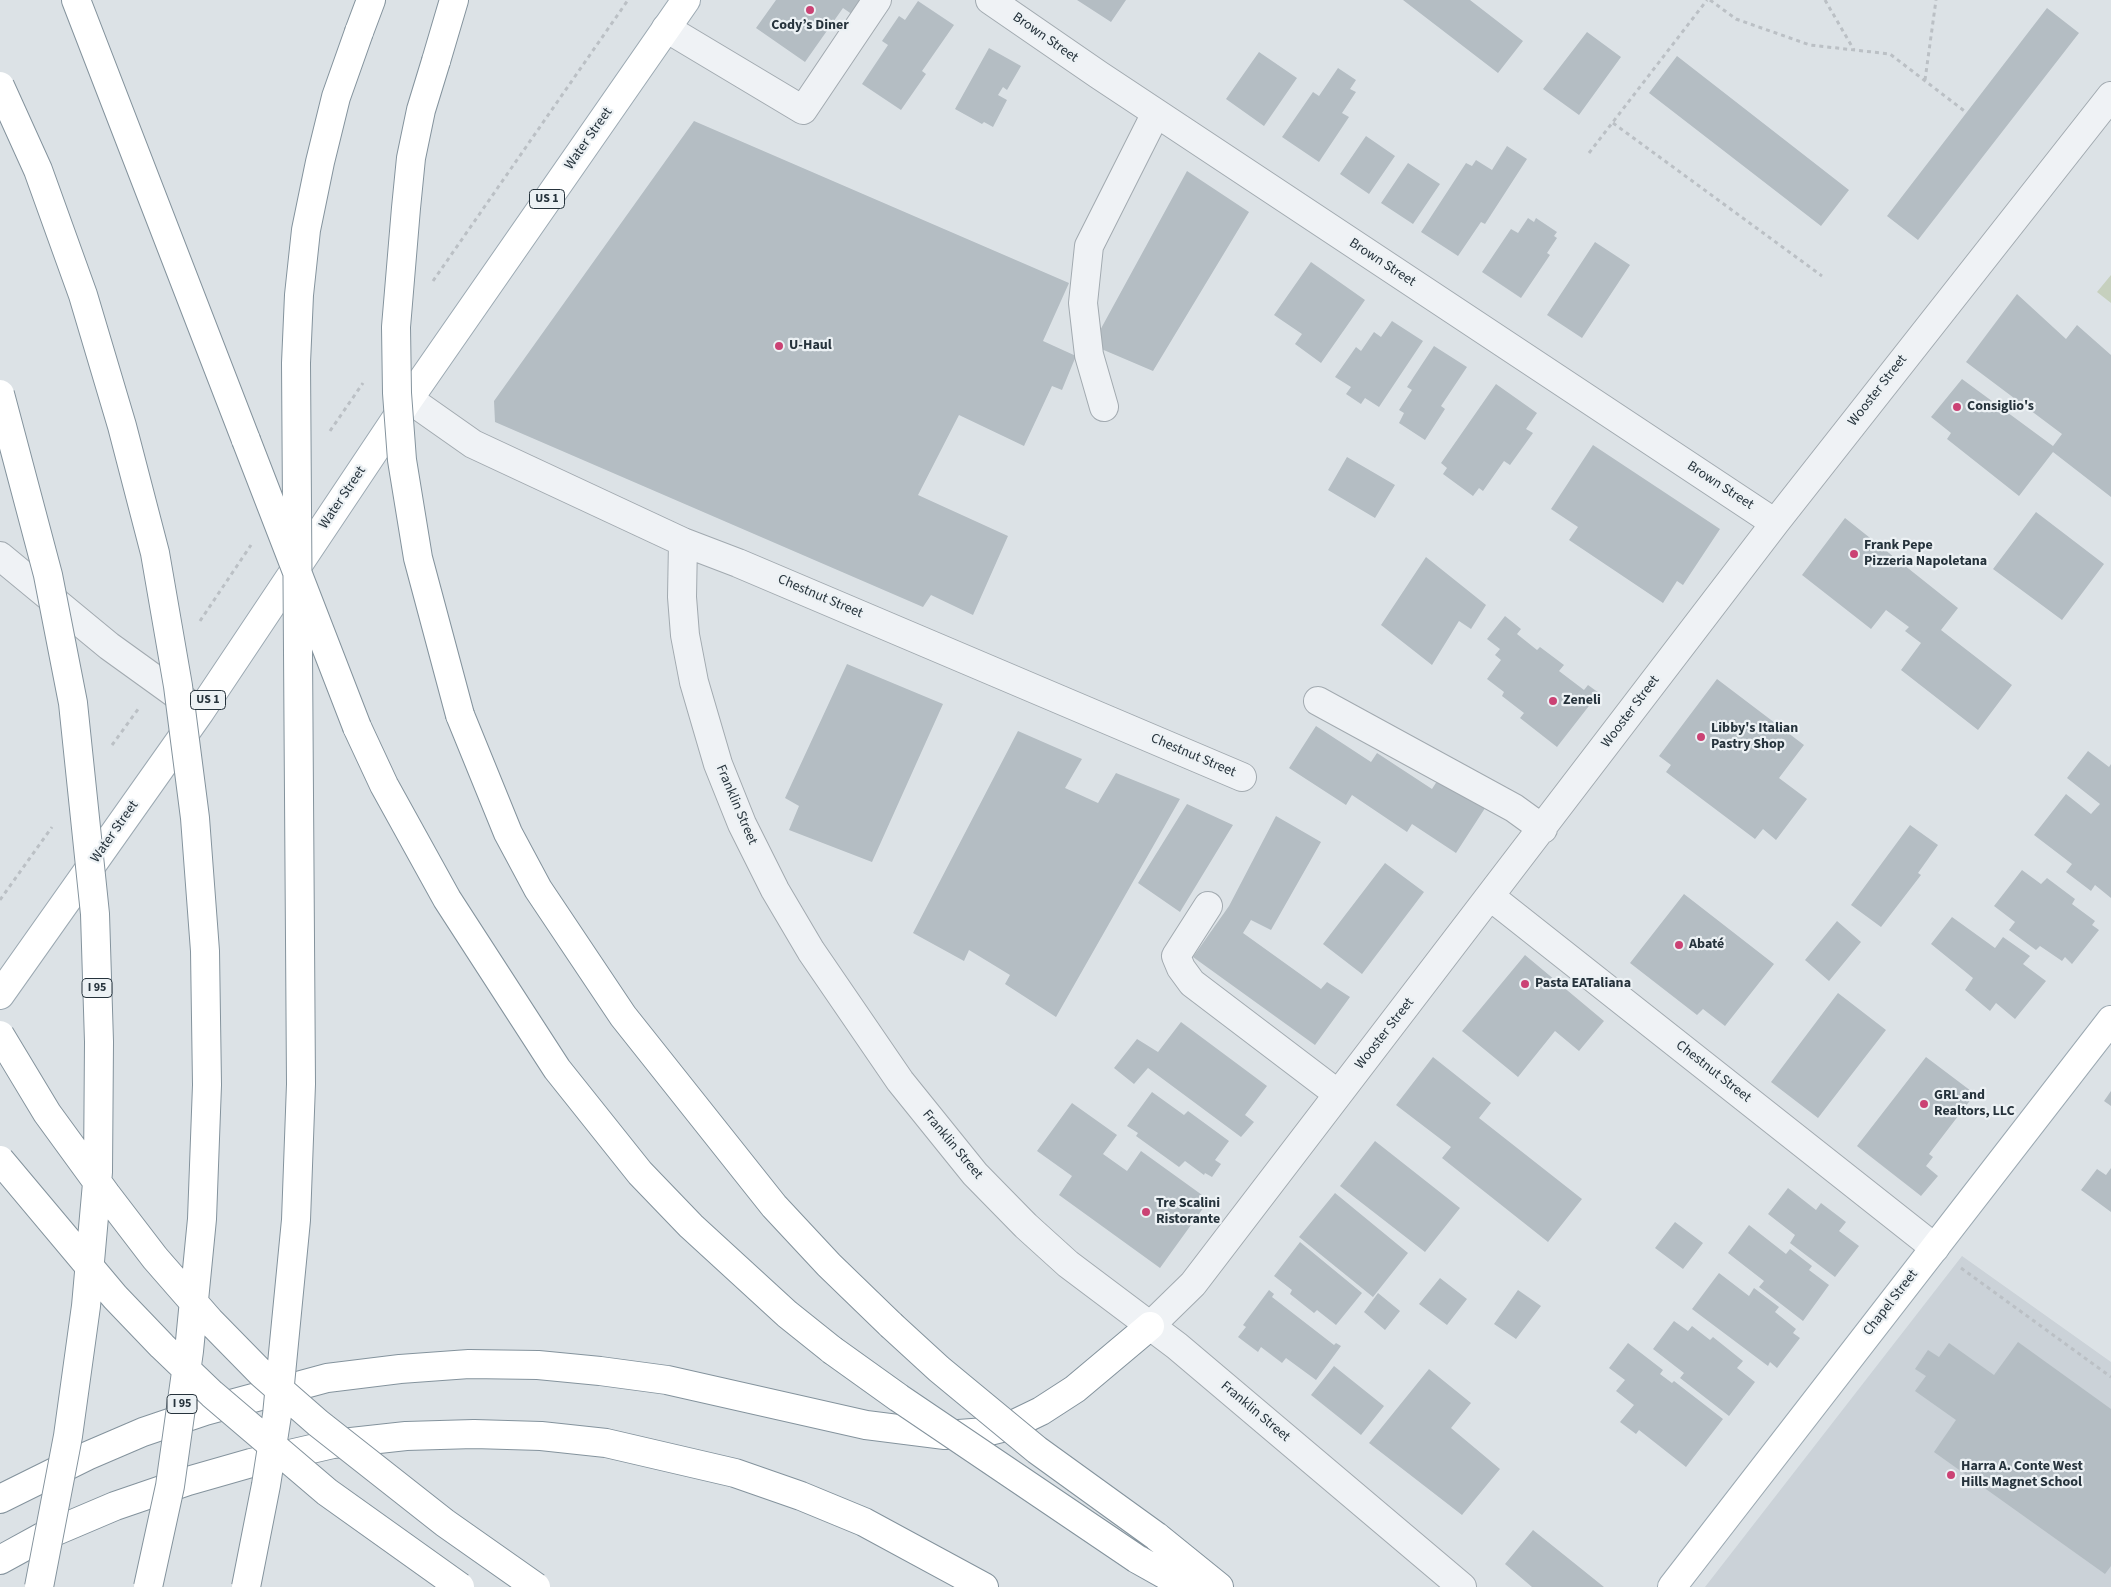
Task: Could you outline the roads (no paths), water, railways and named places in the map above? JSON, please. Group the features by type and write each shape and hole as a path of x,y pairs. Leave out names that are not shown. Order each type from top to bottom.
{"main road":[{"path":"76,0 357,727 393,802 447,899 521,1015 568,1084 640,1173 691,1226 787,1314 832,1350 899,1398 1137,1559 1187,1587"},
{"path":"246,1587 263,1503 277,1415 296,1220 301,1084 296,363 299,295 306,230 320,162 336,97 371,0"},
{"path":"454,0 421,110 411,158 396,327 397,393 402,460 418,558 460,715 508,833 538,889 623,1016 774,1206 829,1265 946,1375 1037,1450 1156,1536 1219,1587"},
{"name":"Water Street","path":"0,995 200,712 409,399 686,0"},
{"name":"I 95","path":"0,86 38,170 82,295 122,426 154,553 178,686 194,818 205,951 207,1085 202,1219 190,1351 170,1486 148,1587"},
{"name":"I 95","path":"0,394 48,576 73,703 90,847 98,1015 98,1172 94,1241 75,1392 38,1587"},
{"name":"Chapel Street","path":"1672,1587 2111,1020"},
{"path":"0,1036 46,1112 106,1194 155,1258 210,1321 262,1374 341,1441 445,1523 536,1587"},
{"path":"0,1160 115,1296 162,1346 212,1394 327,1492 460,1587"},
{"path":"0,1499 88,1456 144,1432 205,1411 327,1378 400,1369 469,1364 538,1365 600,1371 667,1380 866,1426 945,1435 986,1432 1010,1426 1041,1411 1075,1388 1150,1326"},
{"path":"0,1560 42,1538 115,1506 188,1481 251,1463 333,1444 406,1436 484,1434 541,1436 606,1443 735,1473 801,1496 864,1522 984,1587"}],"street":[{"path":"666,28 803,110 877,0"},
{"name":"Brown Street","path":"990,0 1156,113 1776,523"},
{"name":"Wooster Street","path":"1150,1326 1193,1284 1776,523 2111,97"},
{"path":"1104,407 1089,355 1083,303 1089,246 1156,113"},
{"name":"Chestnut Street","path":"409,399 473,444 683,542 738,563 1242,777"},
{"name":"Franklin Street","path":"683,542 682,598 685,635 702,712 718,764 742,824 788,913 853,1016 894,1072 975,1174 1026,1226 1068,1264 1177,1346 1462,1587"},
{"path":"0,556 108,646 200,712"},
{"path":"1318,700 1514,808 1543,829"},
{"name":"Chestnut Street","path":"1491,897 1934,1248"},
{"path":"1208,906 1176,956 1181,968 1192,983 1338,1094"}],"place":[{"name":"Cody’s Diner","path":"810,10"},
{"name":"U-Haul","path":"779,346"},
{"name":"Consiglio's","path":"1957,407"},
{"name":"Frank Pepe Pizzeria Napoletana","path":"1854,554"},
{"name":"Zeneli","path":"1553,701"},
{"name":"Libby's Italian Pastry Shop","path":"1701,737"},
{"name":"Abaté","path":"1679,945"},
{"name":"Pasta EATaliana","path":"1525,984"},
{"name":"GRL and Realtors, LLC","path":"1924,1104"},
{"name":"Tre Scalini Ristorante","path":"1146,1212"},
{"name":"Harra A. Conte West Hills Magnet School","path":"1951,1475"}]}
